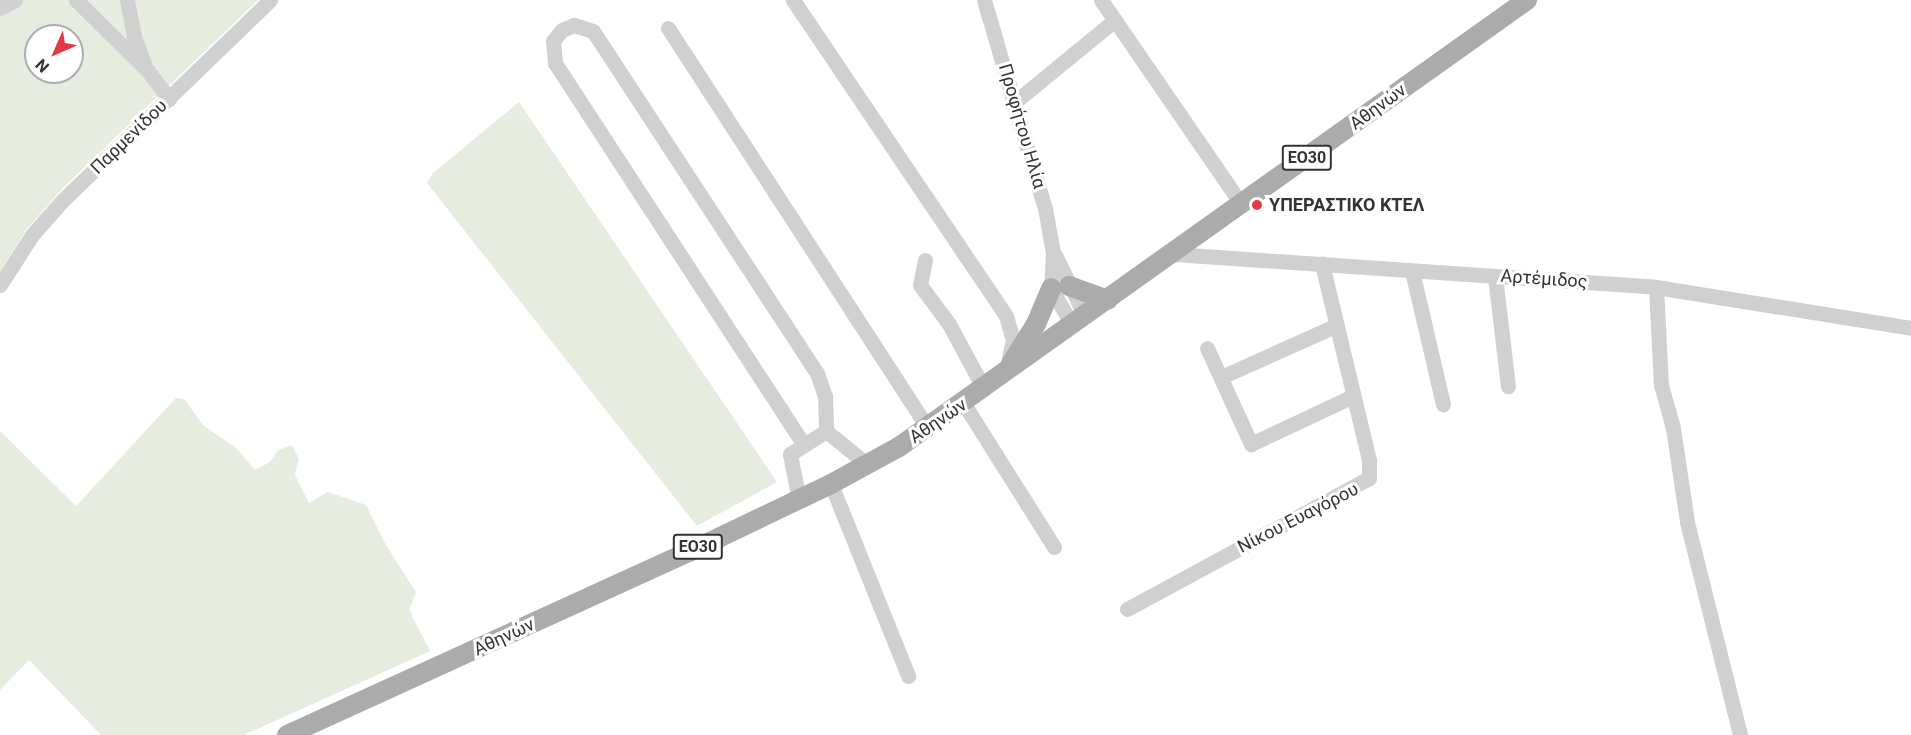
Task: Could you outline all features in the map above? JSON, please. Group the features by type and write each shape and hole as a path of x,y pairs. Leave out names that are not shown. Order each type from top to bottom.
{"main road":[{"name":"Αθηνών","path":"287,735 799,500 868,465 964,404 1527,0"},
{"path":"1005,373 1060,287 1108,300"}],"street":[{"path":"0,8 15,0"},
{"path":"76,0 148,71 169,99"},
{"path":"127,0 134,36 148,71"},
{"name":"Παρμενίδου","path":"0,285 32,236 63,200 270,0"},
{"path":"793,0 1006,316 1012,340 1005,373"},
{"name":"Προφήτου Ηλία","path":"984,0 1016,101 1060,287"},
{"path":"1101,0 1242,205"},
{"path":"1016,101 1115,20"},
{"path":"804,445 555,63 552,49 562,30 574,25 587,27 606,50 817,373 825,396 826,431 868,465"},
{"path":"668,28 928,429"},
{"name":"Αρτέμιδος","path":"1174,254 1656,286 1911,328"},
{"path":"925,260 921,285 949,324 984,389"},
{"name":"Νίκου Ευαγόρου","path":"1127,609 1368,481 1371,467 1322,264"},
{"path":"1412,271 1443,404"},
{"path":"1495,276 1508,386"},
{"path":"1656,286 1660,385 1673,428 1687,522 1740,735"},
{"path":"1060,287 1079,320"},
{"path":"1221,377 1337,325"},
{"path":"1207,348 1251,444 1353,396"},
{"path":"964,404 1054,547"},
{"path":"799,500 790,454 826,431"},
{"path":"831,484 908,676"}],"shaded area":[{"path":"0,0 258,0 64,187 26,230 0,272"},
{"path":"519,102 777,482 697,526 427,183 432,174"},
{"path":"176,398 184,399 203,425 236,448 255,470 270,462 278,450 292,445 299,459 295,475 309,503 328,492 366,505 387,547 416,592 409,610 430,651 244,735 101,735 29,660 0,690 0,431 76,506"}],"place":[{"name":"ΥΠΕΡΑΣΤΙΚΟ ΚΤΕΛ","path":"1257,205"}]}
